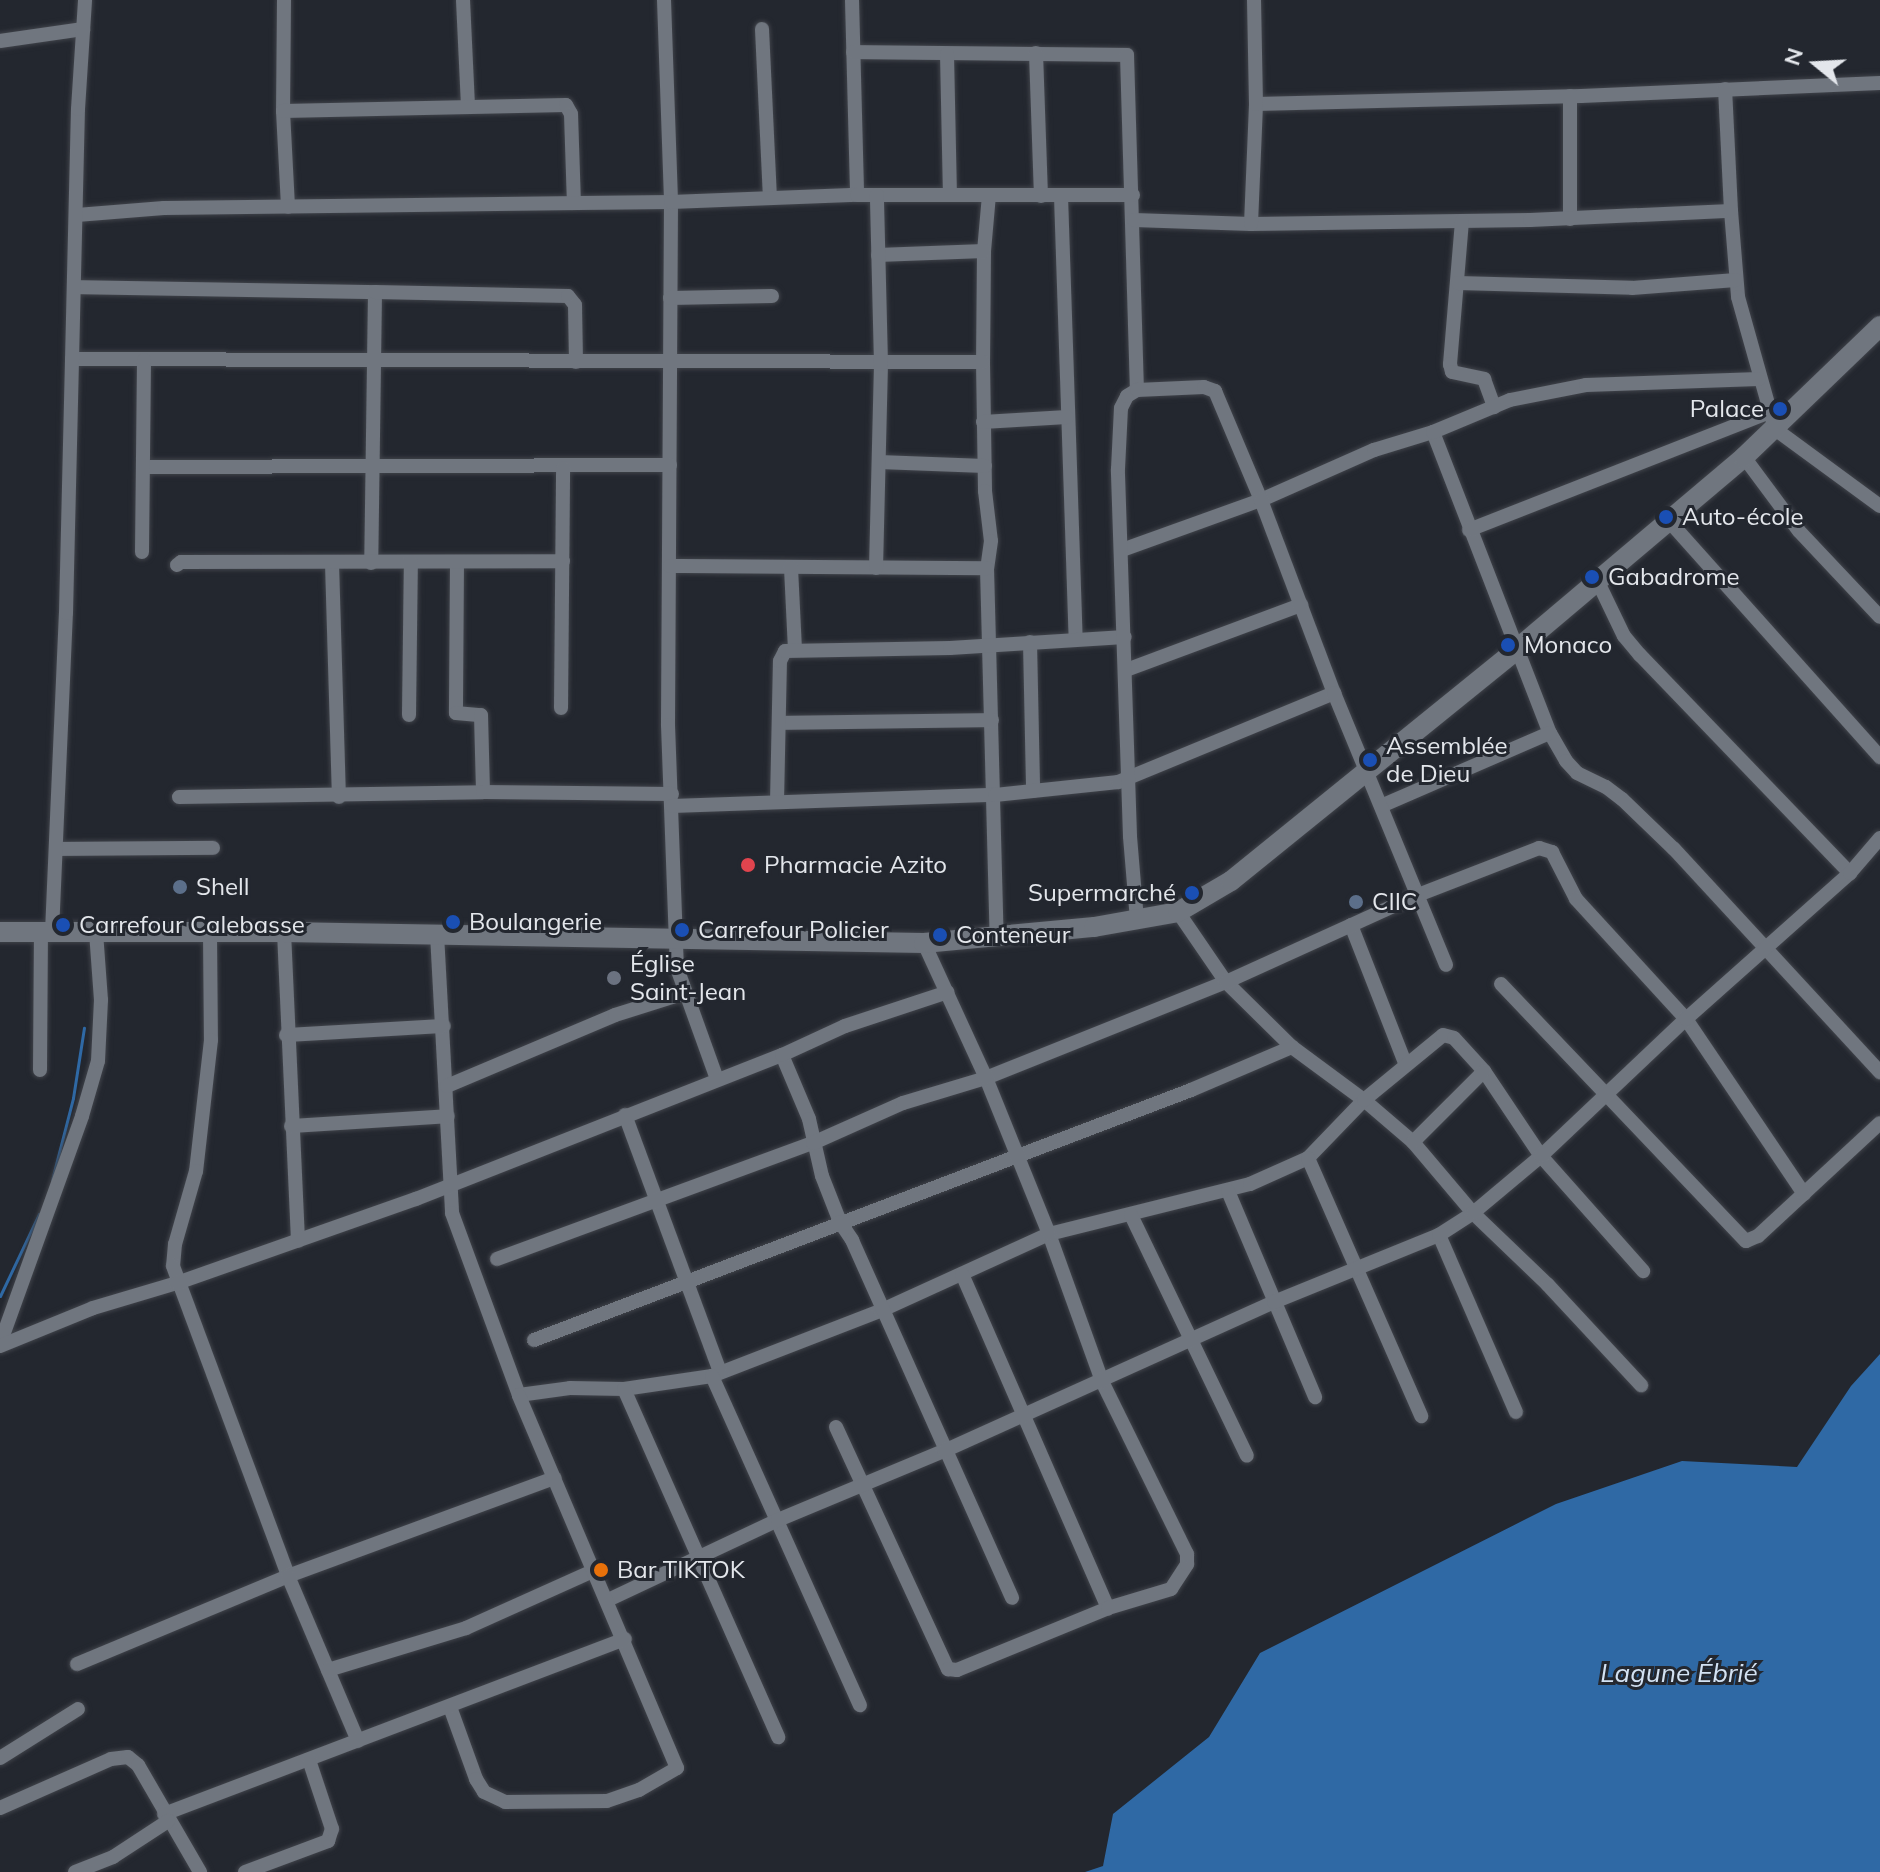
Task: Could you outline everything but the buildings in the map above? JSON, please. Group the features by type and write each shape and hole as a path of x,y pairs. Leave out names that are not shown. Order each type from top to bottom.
{"street":[{"path":"40,1070 47,932 56,849 85,0"},
{"path":"284,0 283,111 288,207"},
{"path":"463,0 468,107"},
{"path":"664,0 671,202 668,725 677,968 717,1079"},
{"path":"852,0 857,195"},
{"path":"1251,224 1256,104 1254,0"},
{"path":"0,41 83,29"},
{"path":"762,29 770,198"},
{"path":"853,52 1127,55 1137,390"},
{"path":"1036,53 1041,196"},
{"path":"947,54 950,195"},
{"path":"1256,104 1570,96 1880,83"},
{"path":"1725,89 1736,280 1772,421 1880,506"},
{"path":"1570,96 1570,219"},
{"path":"283,111 566,105 571,114 574,203"},
{"path":"77,215 164,208 671,202 857,195 1133,195"},
{"path":"876,568 881,364 877,195"},
{"path":"989,195 984,251 983,422 991,541 987,568 997,938"},
{"path":"1061,196 1076,639"},
{"path":"1134,220 1251,224 1462,221 1731,211"},
{"path":"1462,221 1452,372 1484,379 1494,407"},
{"path":"878,255 984,251"},
{"path":"1458,283 1590,288 1736,280"},
{"path":"75,287 568,296 575,305 576,362"},
{"path":"371,563 375,292"},
{"path":"670,298 772,296"},
{"path":"0,932 284,932 924,943 997,938 1178,912 1231,881 1517,649 1744,457 1772,421 1880,326"},
{"path":"72,359 983,362"},
{"path":"142,552 144,360"},
{"path":"1122,550 1261,500 1374,450 1546,391 1586,385 1759,379"},
{"path":"1137,920 1122,550 1121,408 1127,396 1137,390 1192,387 1215,391 1446,965"},
{"path":"983,422 1067,417"},
{"path":"1469,530 1772,421"},
{"path":"1433,432 1550,733 1577,773 1622,799 1674,849 1880,1072"},
{"path":"1744,457 1799,531 1880,617"},
{"path":"879,462 985,466"},
{"path":"144,467 372,464 563,468 670,465"},
{"path":"561,708 563,468"},
{"path":"1669,521 1880,757"},
{"path":"177,565 181,562 563,561"},
{"path":"409,715 411,562"},
{"path":"457,562 456,713 481,715 483,792"},
{"path":"332,563 339,797"},
{"path":"670,566 987,568"},
{"path":"791,568 795,650"},
{"path":"1597,580 1624,636 1640,655 1850,873"},
{"path":"1126,670 1301,605"},
{"path":"777,802 780,661 785,651 1125,637"},
{"path":"1030,642 1033,791"},
{"path":"179,797 339,797 483,792 777,802 995,795 1130,779 1334,693"},
{"path":"779,723 992,720"},
{"path":"1381,806 1550,733"},
{"path":"608,1600 778,1520 944,1451 1274,1302 1439,1235 1473,1213 1541,1156 1686,1019 1850,873 1880,838"},
{"path":"56,849 213,848"},
{"path":"497,1259 656,1198 813,1143 903,1103 986,1078 1226,982 1418,895 1546,848 1556,859 1576,899 1686,1019 1804,1194"},
{"path":"1178,912 1226,982 1292,1047 1364,1100 1413,1142 1473,1213 1548,1285 1641,1385"},
{"path":"1351,925 1406,1065"},
{"path":"0,1345 82,1116 98,1061 101,1000 96,932"},
{"path":"284,932 286,1035 298,1241"},
{"path":"210,933 211,1040 196,1171 175,1244 173,1266 288,1576 358,1741"},
{"path":"437,934 455,1229 519,1395 677,1761 677,1768 639,1790 607,1801 505,1802 491,1797 476,1779 450,1707"},
{"path":"836,1427 948,1669 957,1670 1108,1608 1171,1589 1182,1576 1187,1554 1102,1381 1017,1154 924,943"},
{"path":"1501,984 1739,1238 1752,1241 1880,1123"},
{"path":"0,1345 93,1308 177,1283 452,1185 782,1055 845,1026 948,992"},
{"path":"447,1086 615,1015 685,993"},
{"path":"286,1035 444,1026"},
{"path":"519,1395 570,1388 624,1389 716,1374 880,1311 1049,1234 1131,1215 1183,1198 1228,1191 1308,1158 1364,1100 1448,1034 1484,1071 1541,1156 1643,1271"},
{"path":"534,1340 686,1279 1191,1090 1292,1047"},
{"path":"782,1055 809,1119 813,1143 840,1222 852,1240 880,1311 1012,1598"},
{"path":"1413,1142 1484,1071"},
{"path":"625,1115 686,1279 716,1374 860,1705"},
{"path":"291,1126 448,1116"},
{"path":"1308,1158 1421,1416"},
{"path":"1228,1191 1315,1397"},
{"path":"1131,1215 1247,1456"},
{"path":"1439,1235 1516,1412"},
{"path":"962,1274 1108,1608"},
{"path":"624,1389 778,1737"},
{"path":"77,1664 288,1576 555,1478"},
{"path":"328,1670 466,1628 595,1570"},
{"path":"75,1872 113,1857 166,1818 625,1639"},
{"path":"0,1758 78,1709"},
{"path":"0,1808 111,1759 128,1757 138,1765 200,1872"},
{"path":"245,1872 328,1841 332,1829 309,1760"}],"water":[{"name":"Lagune Ébrié","path":"1880,1354 1880,1872 1085,1872 1103,1866 1113,1814 1209,1737 1260,1653 1556,1504 1682,1461 1797,1467 1851,1386"}],"waterway":[{"path":"52,1180 73,1098 84,1028"},
{"path":"0,1296 39,1214"}],"place":[{"name":"Palace","path":"1780,409"},
{"name":"Auto-école","path":"1666,517"},
{"name":"Gabadrome","path":"1592,577"},
{"name":"Monaco","path":"1508,645"},
{"name":"Assemblée de Dieu","path":"1370,760"},
{"name":"Pharmacie Azito","path":"748,865"},
{"name":"Shell","path":"180,887"},
{"name":"Supermarché","path":"1192,893"},
{"name":"CIIC","path":"1356,902"},
{"name":"Boulangerie","path":"453,922"},
{"name":"Carrefour Calebasse","path":"63,925"},
{"name":"Carrefour Policier","path":"682,930"},
{"name":"Conteneur","path":"940,935"},
{"name":"Église Saint-Jean","path":"614,978"},
{"name":"Bar TIKTOK","path":"601,1570"}]}
